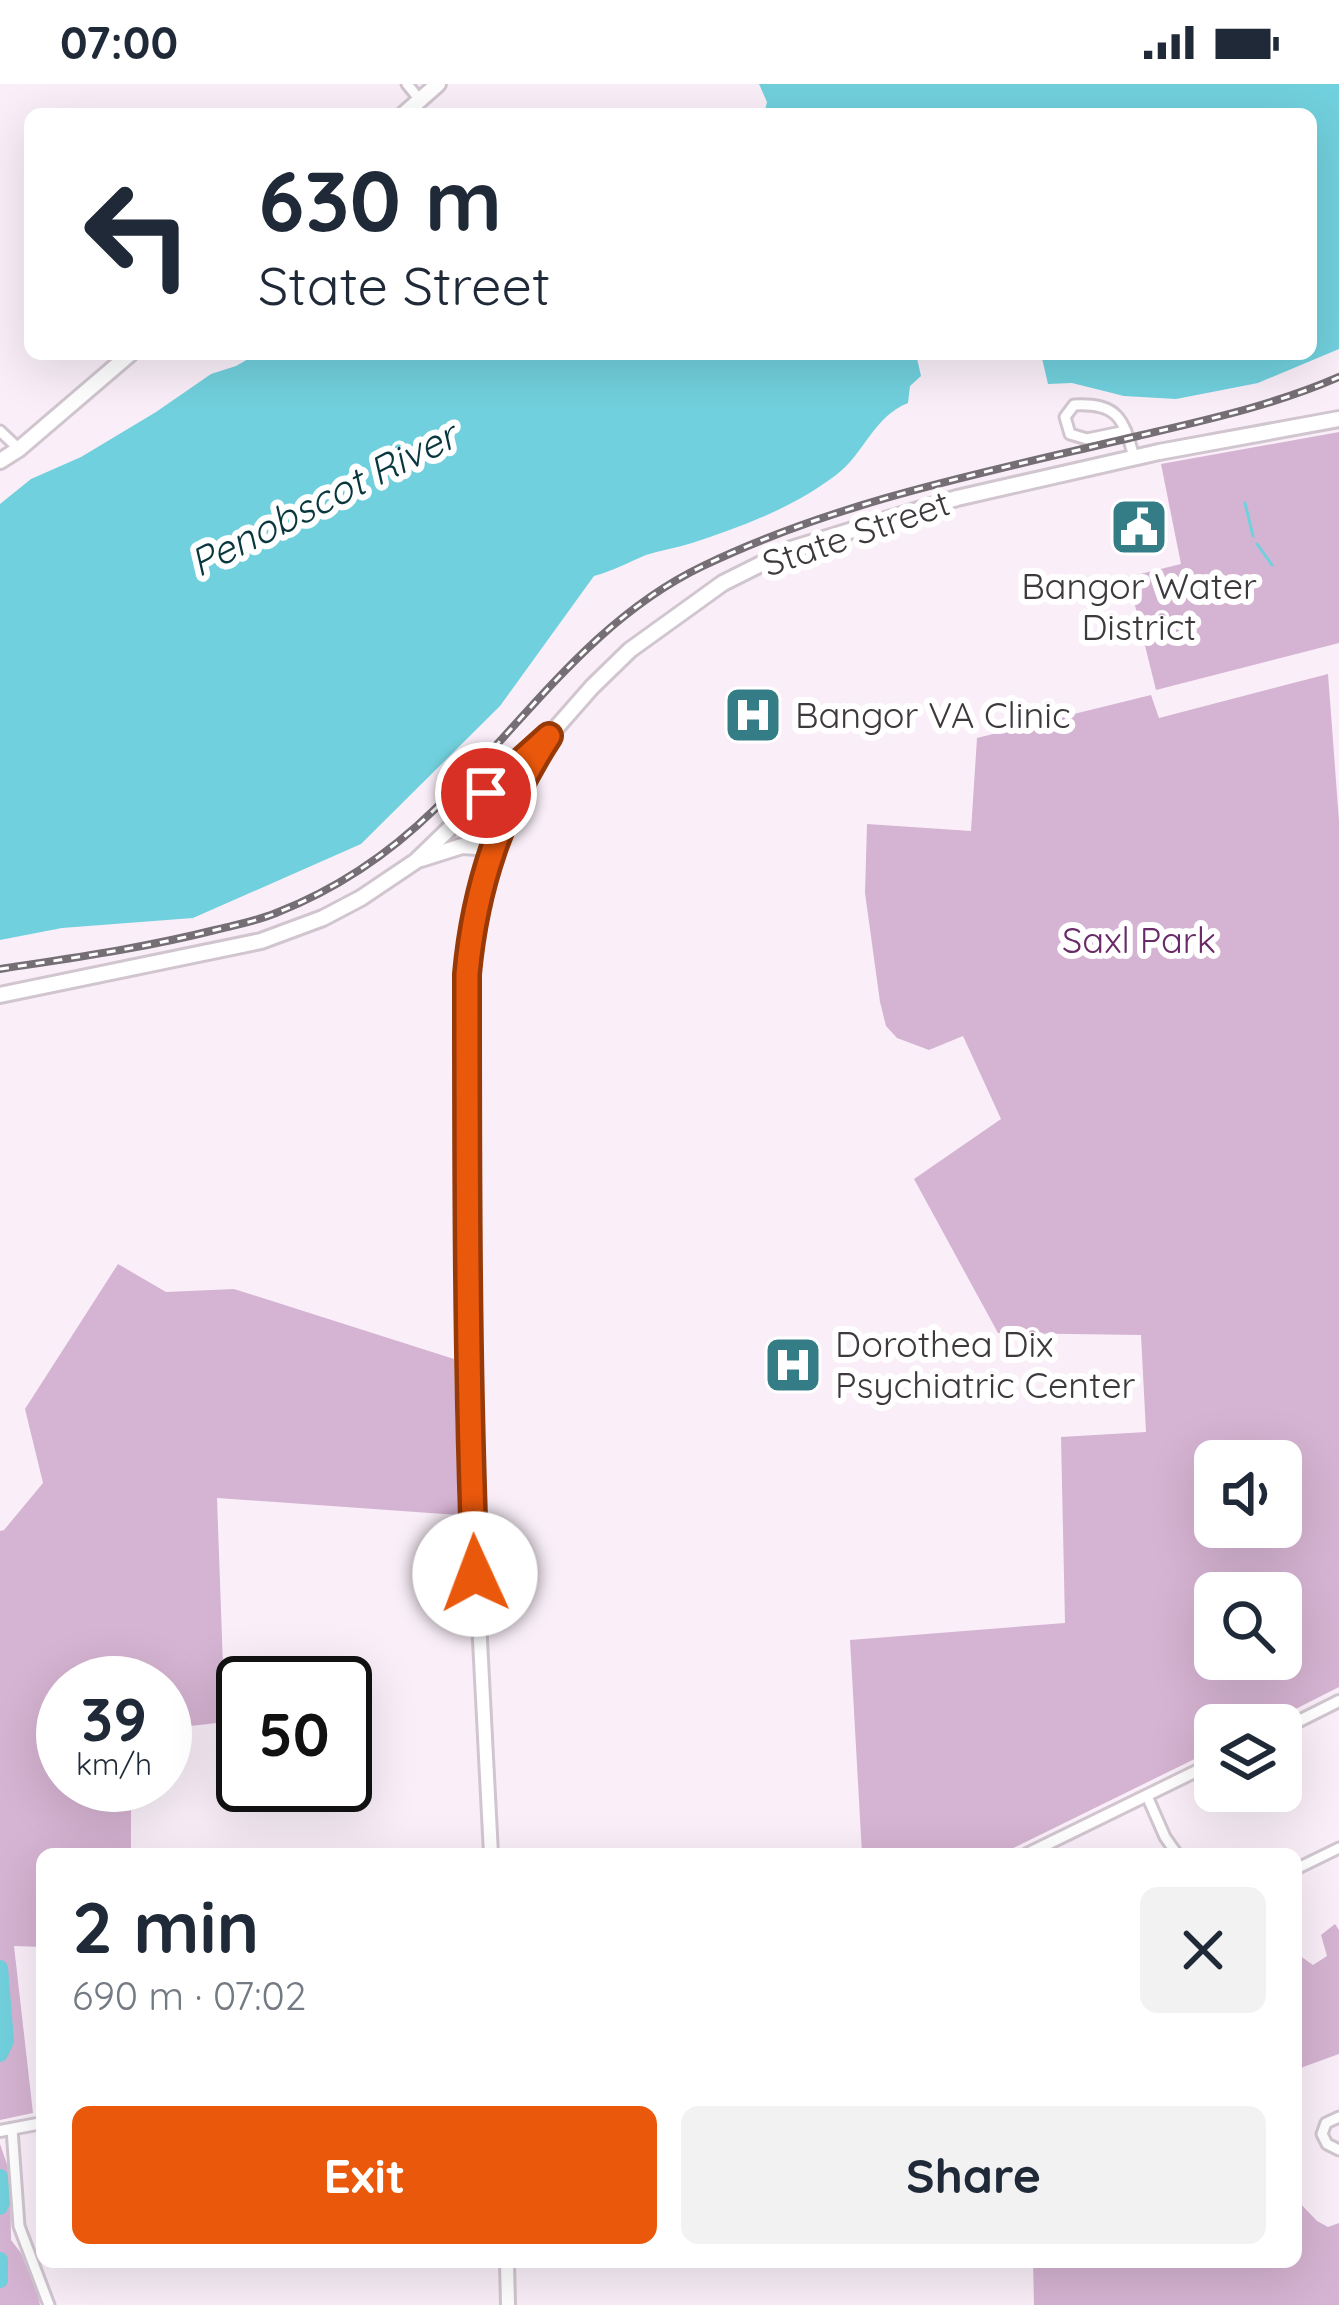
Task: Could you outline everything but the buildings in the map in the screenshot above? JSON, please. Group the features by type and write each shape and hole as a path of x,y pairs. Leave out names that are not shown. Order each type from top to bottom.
{"main road":[{"path":"411,108 438,84"},
{"path":"0,461 123,360"},
{"name":"State Street","path":"0,995 261,941 361,898 416,861 549,736 630,650 692,603 754,566 821,538 914,509 1134,458 1339,419"},
{"path":"491,1848 469,1426 467,974 480,886 498,830 549,736"},
{"path":"459,819 498,830"},
{"path":"416,861 462,846 492,848"},
{"path":"507,2268 508,2305"}],"street":[{"path":"407,84 420,100"},
{"path":"1126,431 1087,440 1070,434 1065,417 1074,405 1111,409 1120,417 1126,431 1134,458"},
{"path":"0,431 19,448"},
{"path":"1302,1720 1339,1701"},
{"path":"1039,1848 1194,1772"},
{"path":"1147,1796 1173,1848"},
{"path":"1302,1866 1339,1848"},
{"path":"1339,2116 1326,2123 1322,2134 1327,2144 1339,2150"},
{"path":"36,2123 6,2130 19,2226 49,2305"}],"green space":[{"path":"1339,432 1339,643 1156,690 1128,577 1181,564 1161,464"},
{"name":"Saxl Park","path":"1328,674 1339,821 1339,1687 1302,1706 1194,1704 1194,1759 1013,1848 862,1848 850,1640 1065,1623 1061,1437 1146,1432 1141,1335 998,1333 914,1179 1001,1119 963,1036 929,1050 897,1038 886,1026 865,893 867,824 971,831 977,738 1151,695 1159,718"},
{"path":"118,1264 166,1292 234,1289 454,1359 458,1515 217,1498 223,1656 216,1656 216,1723 192,1726 192,1656 36,1656 36,1812 131,1812 131,1848 36,1848 36,1947 14,1946 33,2113 0,2120 0,1531 43,1483 25,1409"},
{"path":"1335,1924 1339,1930 1339,2054 1302,2069 1302,1957 1313,1965 1327,1956 1321,1935"},
{"path":"0,2144 10,2173 11,2240 21,2253 40,2305 0,2305"},
{"path":"1302,2205 1328,2227 1339,2223 1339,2305 1034,2305 1033,2268 1302,2268"}],"water":[{"path":"759,84 1339,84 1339,349 1317,358 1317,108 766,108"},
{"name":"Penobscot River","path":"246,360 917,360 921,376 910,386 908,403 877,426 836,475 803,497 730,530 594,576 500,706 361,844 193,918 62,928 0,940 0,504 31,479 81,457 211,374"},
{"path":"1042,360 1313,360 1258,383 1176,399 1124,396 1072,383 1048,384"}],"waterway":[{"path":"1245,503 1253,536"},
{"path":"1257,544 1272,565"},
{"path":"0,1968 6,2041 0,2054"},
{"path":"0,2177 5,2194 0,2207"},
{"path":"0,2260 0,2280"}],"railway":[{"path":"0,969 246,923 340,882 435,809 560,676 626,615 663,588 755,543 917,489 1240,411 1339,377"}],"place":[{"name":"Bangor Water District","path":"1139,527"},
{"name":"Bangor VA Clinic","path":"753,715"},
{"name":"Dorothea Dix Psychiatric Center","path":"793,1365"}],"route":[{"path":"475,1574 469,1426 467,974 480,886 495,837 549,736 486,793"}]}
